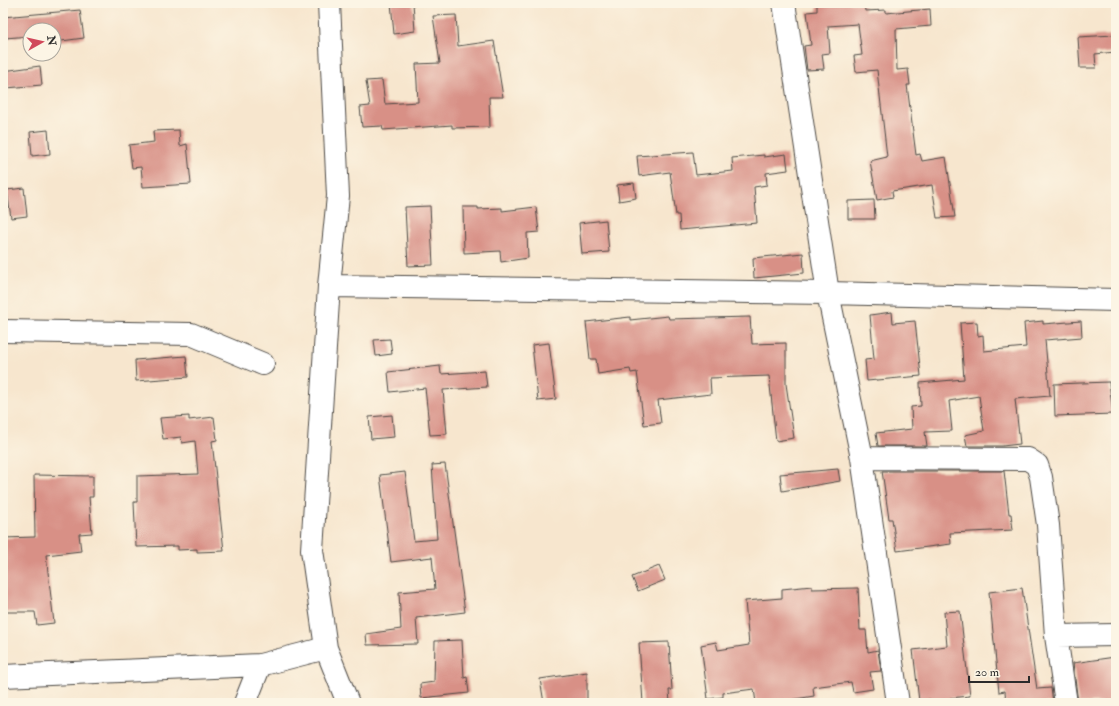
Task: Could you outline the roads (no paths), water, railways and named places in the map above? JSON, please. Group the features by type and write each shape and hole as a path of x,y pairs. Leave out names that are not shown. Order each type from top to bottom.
{"street":[{"path":"329,3 338,196 329,286 312,550 326,648 348,703"},
{"path":"784,3 828,294 862,458 898,703"},
{"path":"329,286 1116,300"},
{"path":"3,331 191,334 263,364"},
{"path":"862,458 1028,459 1036,465 1041,477 1048,525 1056,636 1066,703"},
{"path":"1056,636 1116,635"},
{"path":"3,676 260,665 326,648"},
{"path":"245,703 260,665"}]}
